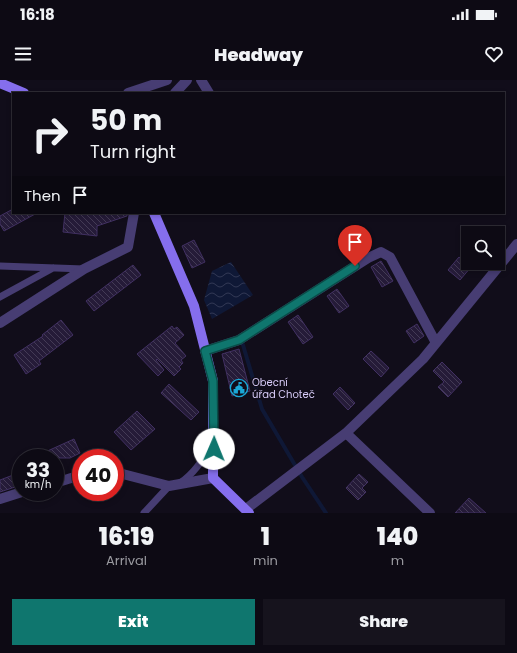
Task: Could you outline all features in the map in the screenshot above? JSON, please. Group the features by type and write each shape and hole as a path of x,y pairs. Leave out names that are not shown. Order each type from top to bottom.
{"street":[{"path":"131,92 167,80"},
{"path":"176,92 187,80"},
{"path":"201,80 208,92"},
{"path":"0,83 22,92"},
{"path":"0,322 84,269 128,247 134,214"},
{"path":"154,214 194,306 213,381 213,478 248,511 346,434 423,359 517,244"},
{"path":"205,351 239,340 368,258 381,252 390,256 436,343"},
{"path":"346,434 430,513"},
{"path":"124,474 172,485 213,478"},
{"path":"0,499 12,495"}],"lane":[{"path":"0,266 84,269"},
{"path":"0,297 53,268"},
{"path":"144,513 172,485 185,479 204,458 212,443 214,434"}],"water":[{"path":"231,262 253,295 212,319 204,300 212,271"}],"building":[{"path":"12,210 12,214 35,214 4,231 0,224 0,216"},
{"path":"65,214 127,214 127,216 97,226 97,236 63,232"},
{"path":"194,240 205,262 192,268 182,246"},
{"path":"459,257 461,259 461,270 468,270 460,280 448,270"},
{"path":"381,261 393,281 382,287 371,267"},
{"path":"133,265 141,275 94,311 86,301"},
{"path":"337,289 349,306 339,313 327,296"},
{"path":"298,315 313,337 303,344 288,322"},
{"path":"61,320 73,335 39,361 41,364 26,374 14,355 43,336 42,335"},
{"path":"417,324 424,336 414,343 406,331"},
{"path":"172,326 174,329 177,327 184,335 175,343 186,356 181,360 183,363 179,367 181,369 174,376 157,359 156,360 164,370 158,376 137,354"},
{"path":"239,349 250,391 232,396 222,354"},
{"path":"371,351 389,368 381,377 363,359"},
{"path":"442,362 462,382 448,397 438,387 444,382 433,371"},
{"path":"169,384 199,412 191,420 161,393"},
{"path":"340,387 355,403 348,410 333,394"},
{"path":"137,411 155,429 131,450 114,432"},
{"path":"74,439 78,449 72,449 72,457 64,458 64,449 52,449"},
{"path":"359,474 368,482 362,488 366,492 358,500 346,488"},
{"path":"12,475 12,488 0,492 0,480"},
{"path":"469,498 486,513 455,513"}],"waterway":[{"path":"243,345 262,409 302,477 326,513"}],"place":[{"name":"Obecní úřad Choteč","path":"239,388"}],"route":[{"path":"214,449 213,381 205,351 239,340 355,266"}]}
